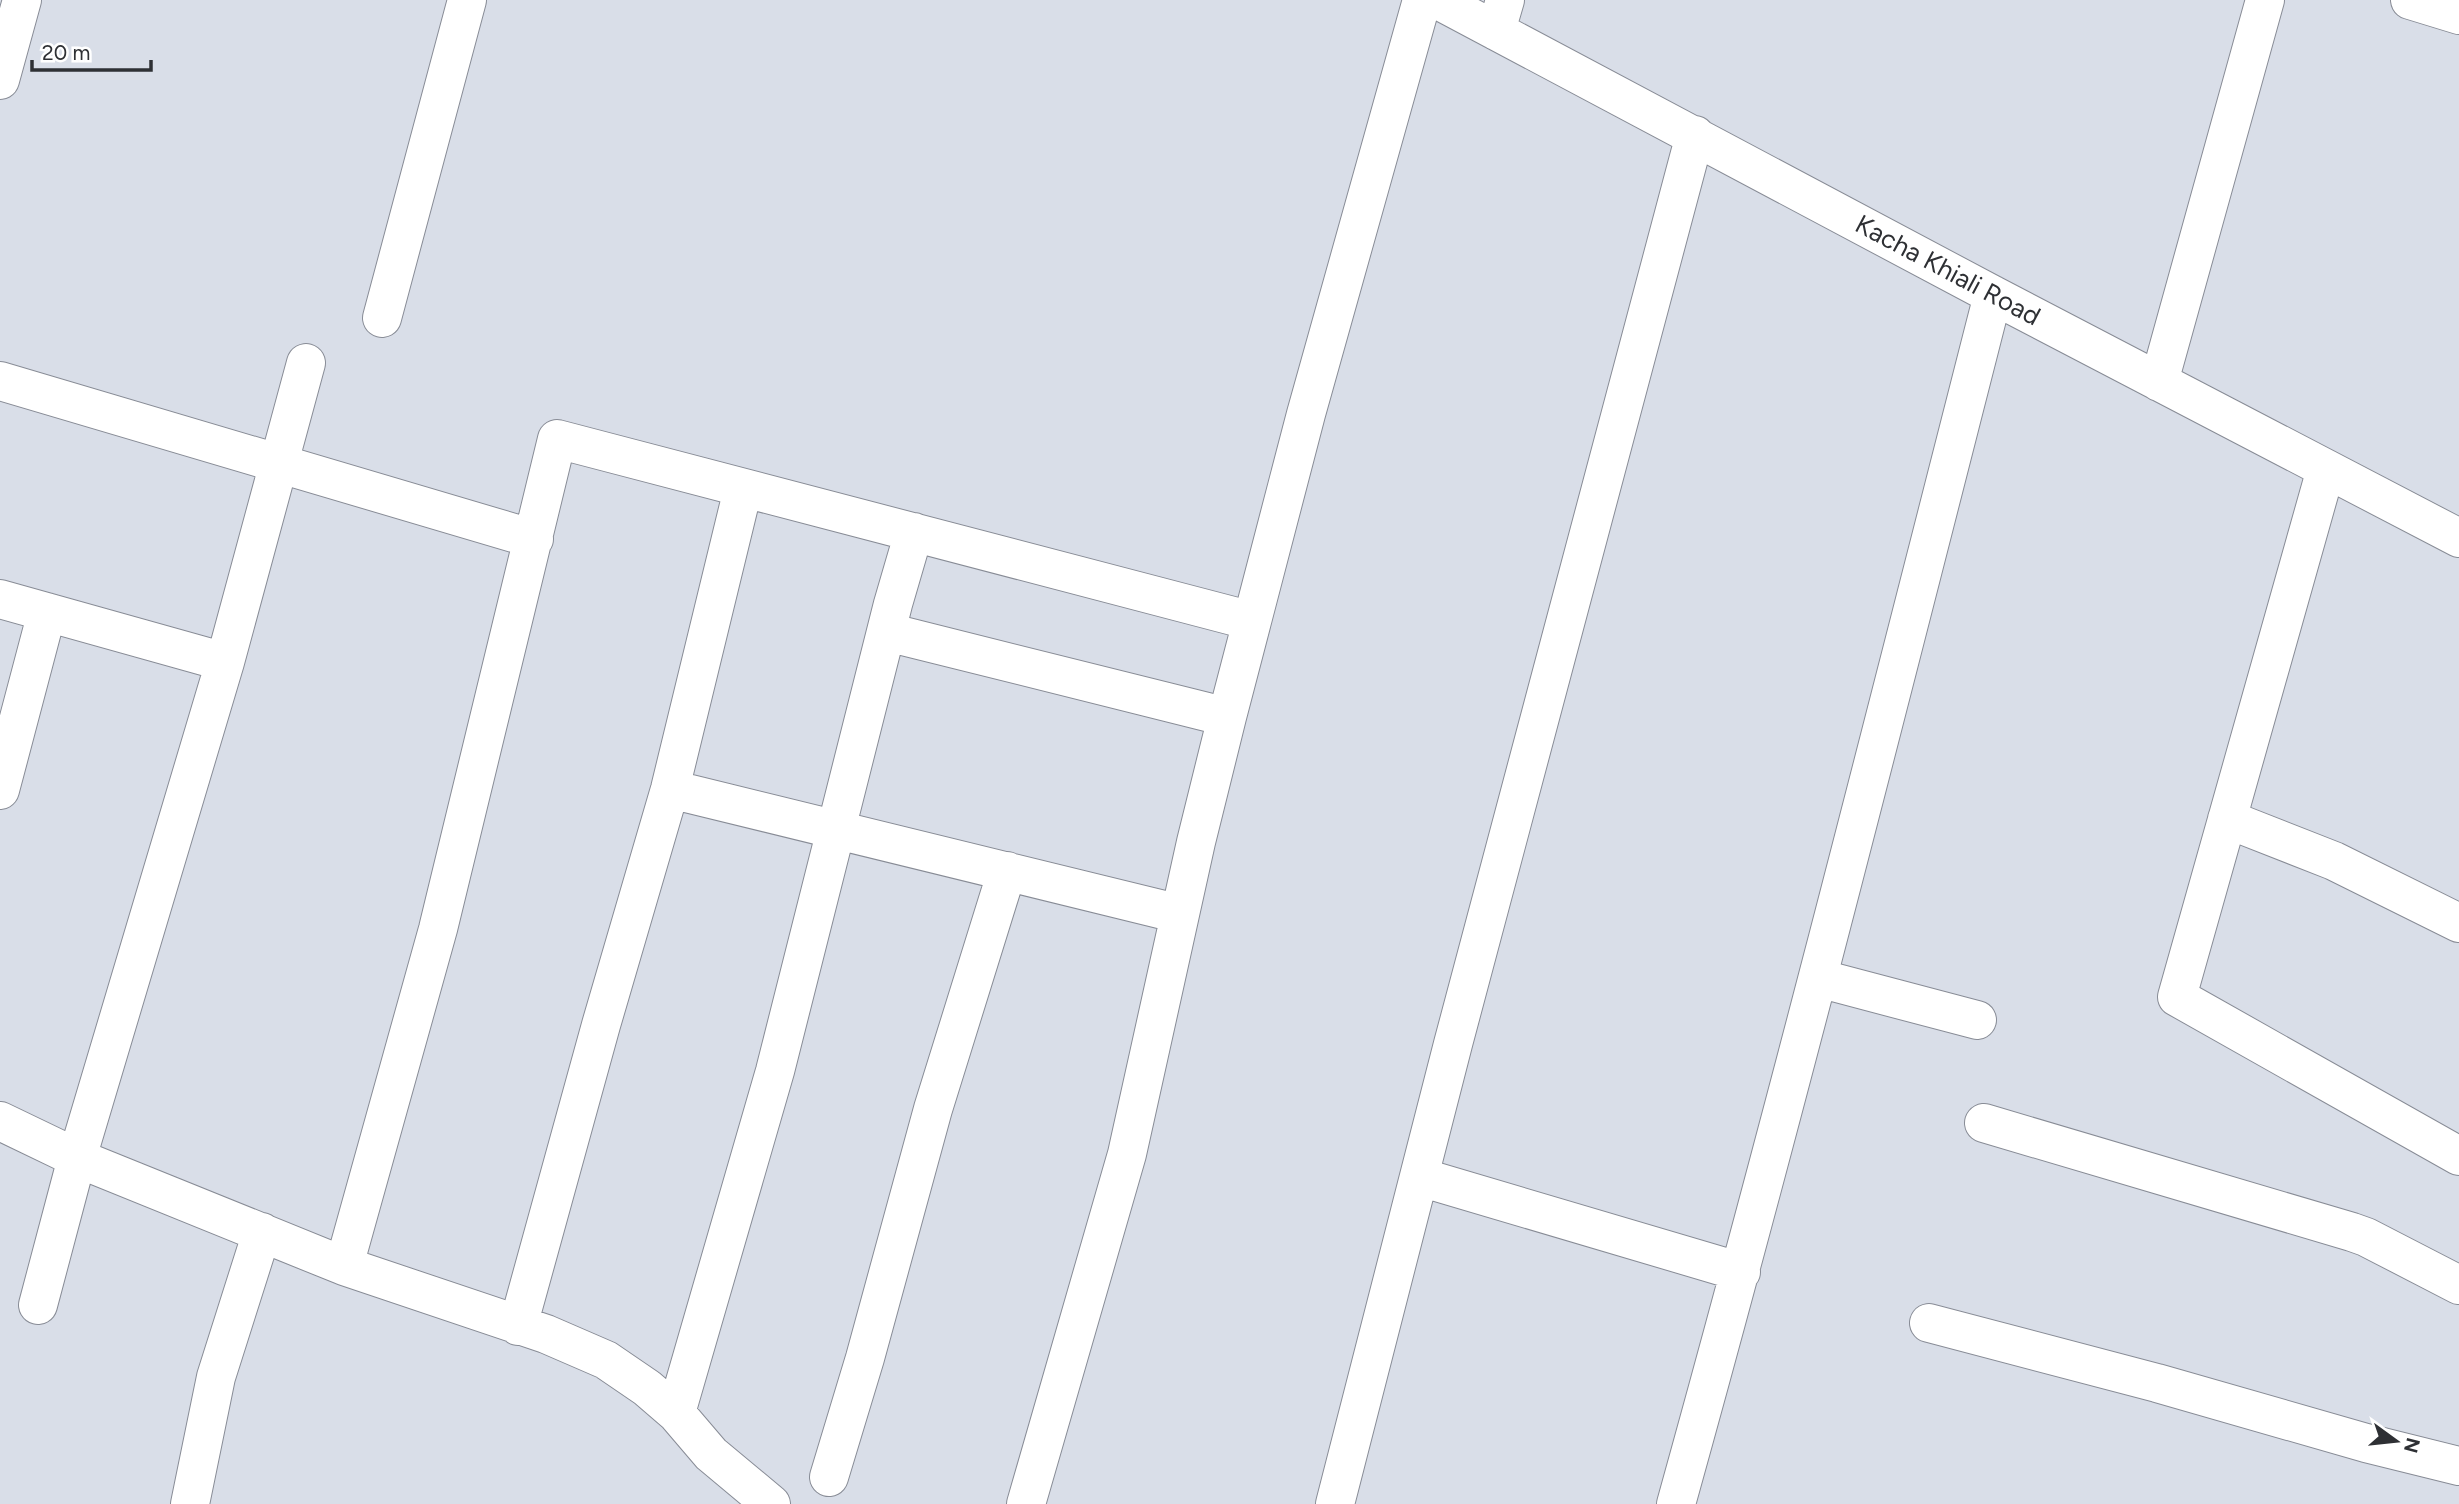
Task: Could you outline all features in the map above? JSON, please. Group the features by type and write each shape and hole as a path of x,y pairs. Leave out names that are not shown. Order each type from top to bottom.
{"street":[{"path":"0,80 22,0"},
{"path":"382,318 467,0"},
{"path":"1026,1504 1127,1154 1227,717 1306,414 1422,0"},
{"name":"Kacha Khiali Road","path":"1438,0 1501,15 1695,135 1993,295 2459,538"},
{"path":"2159,382 2265,0"},
{"path":"2410,0 2459,15"},
{"path":"1335,1504 1460,1017 1695,135"},
{"path":"1676,1504 1741,1272 1993,295"},
{"path":"38,1306 78,1158 225,662 306,363"},
{"path":"0,381 534,539"},
{"path":"344,1266 438,929 557,439 1252,621"},
{"path":"2326,468 2177,998 2459,1156"},
{"path":"518,1326 601,1025 670,789 743,489"},
{"path":"676,1413 775,1071 914,532"},
{"path":"0,598 225,662"},
{"path":"0,790 47,612"},
{"path":"887,632 1227,717"},
{"path":"670,789 1180,914"},
{"path":"2227,819 2334,861 2459,923"},
{"path":"829,1477 865,1358 933,1109 1007,872"},
{"path":"1818,978 1977,1020"},
{"path":"0,1121 78,1158 344,1266 546,1334 606,1360 647,1388 676,1413 711,1454 771,1504"},
{"path":"1984,1123 2367,1237 2459,1284"},
{"path":"1420,1177 1741,1272"},
{"path":"190,1504 216,1377 262,1232"},
{"path":"1929,1323 2157,1382 2366,1443 2459,1466"}]}
